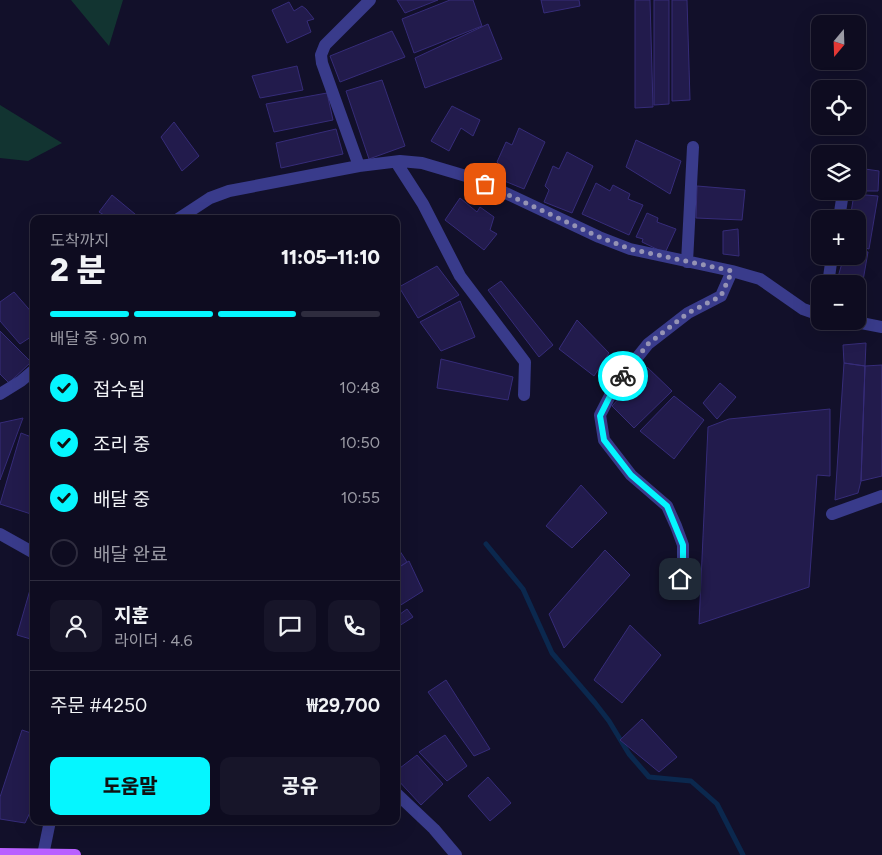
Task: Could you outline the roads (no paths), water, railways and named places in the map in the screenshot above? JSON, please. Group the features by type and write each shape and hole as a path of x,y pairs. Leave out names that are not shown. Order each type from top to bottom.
{"main road":[{"path":"0,854 75,855"}],"street":[{"path":"359,166 322,63 321,55 325,45 369,1"},
{"path":"687,262 693,147"},
{"path":"396,162 423,204 460,276 525,362 524,395"},
{"path":"184,215 210,198 228,191 359,166 396,162 422,163 476,179 622,246 760,279 802,310 811,312"},
{"path":"677,591 683,567 683,545 676,526 667,506 631,475 604,440 600,416 616,384 648,344 688,313 721,296 732,271"},
{"path":"866,324 882,327"},
{"path":"0,394 30,373"},
{"path":"832,514 882,496"},
{"path":"0,534 30,551"},
{"path":"400,797 434,829 456,855"},
{"path":"44,855 49,825"}],"waterway":[{"path":"486,544 523,589 552,653 609,721 629,754 649,777 691,781 717,804 743,855"}]}
